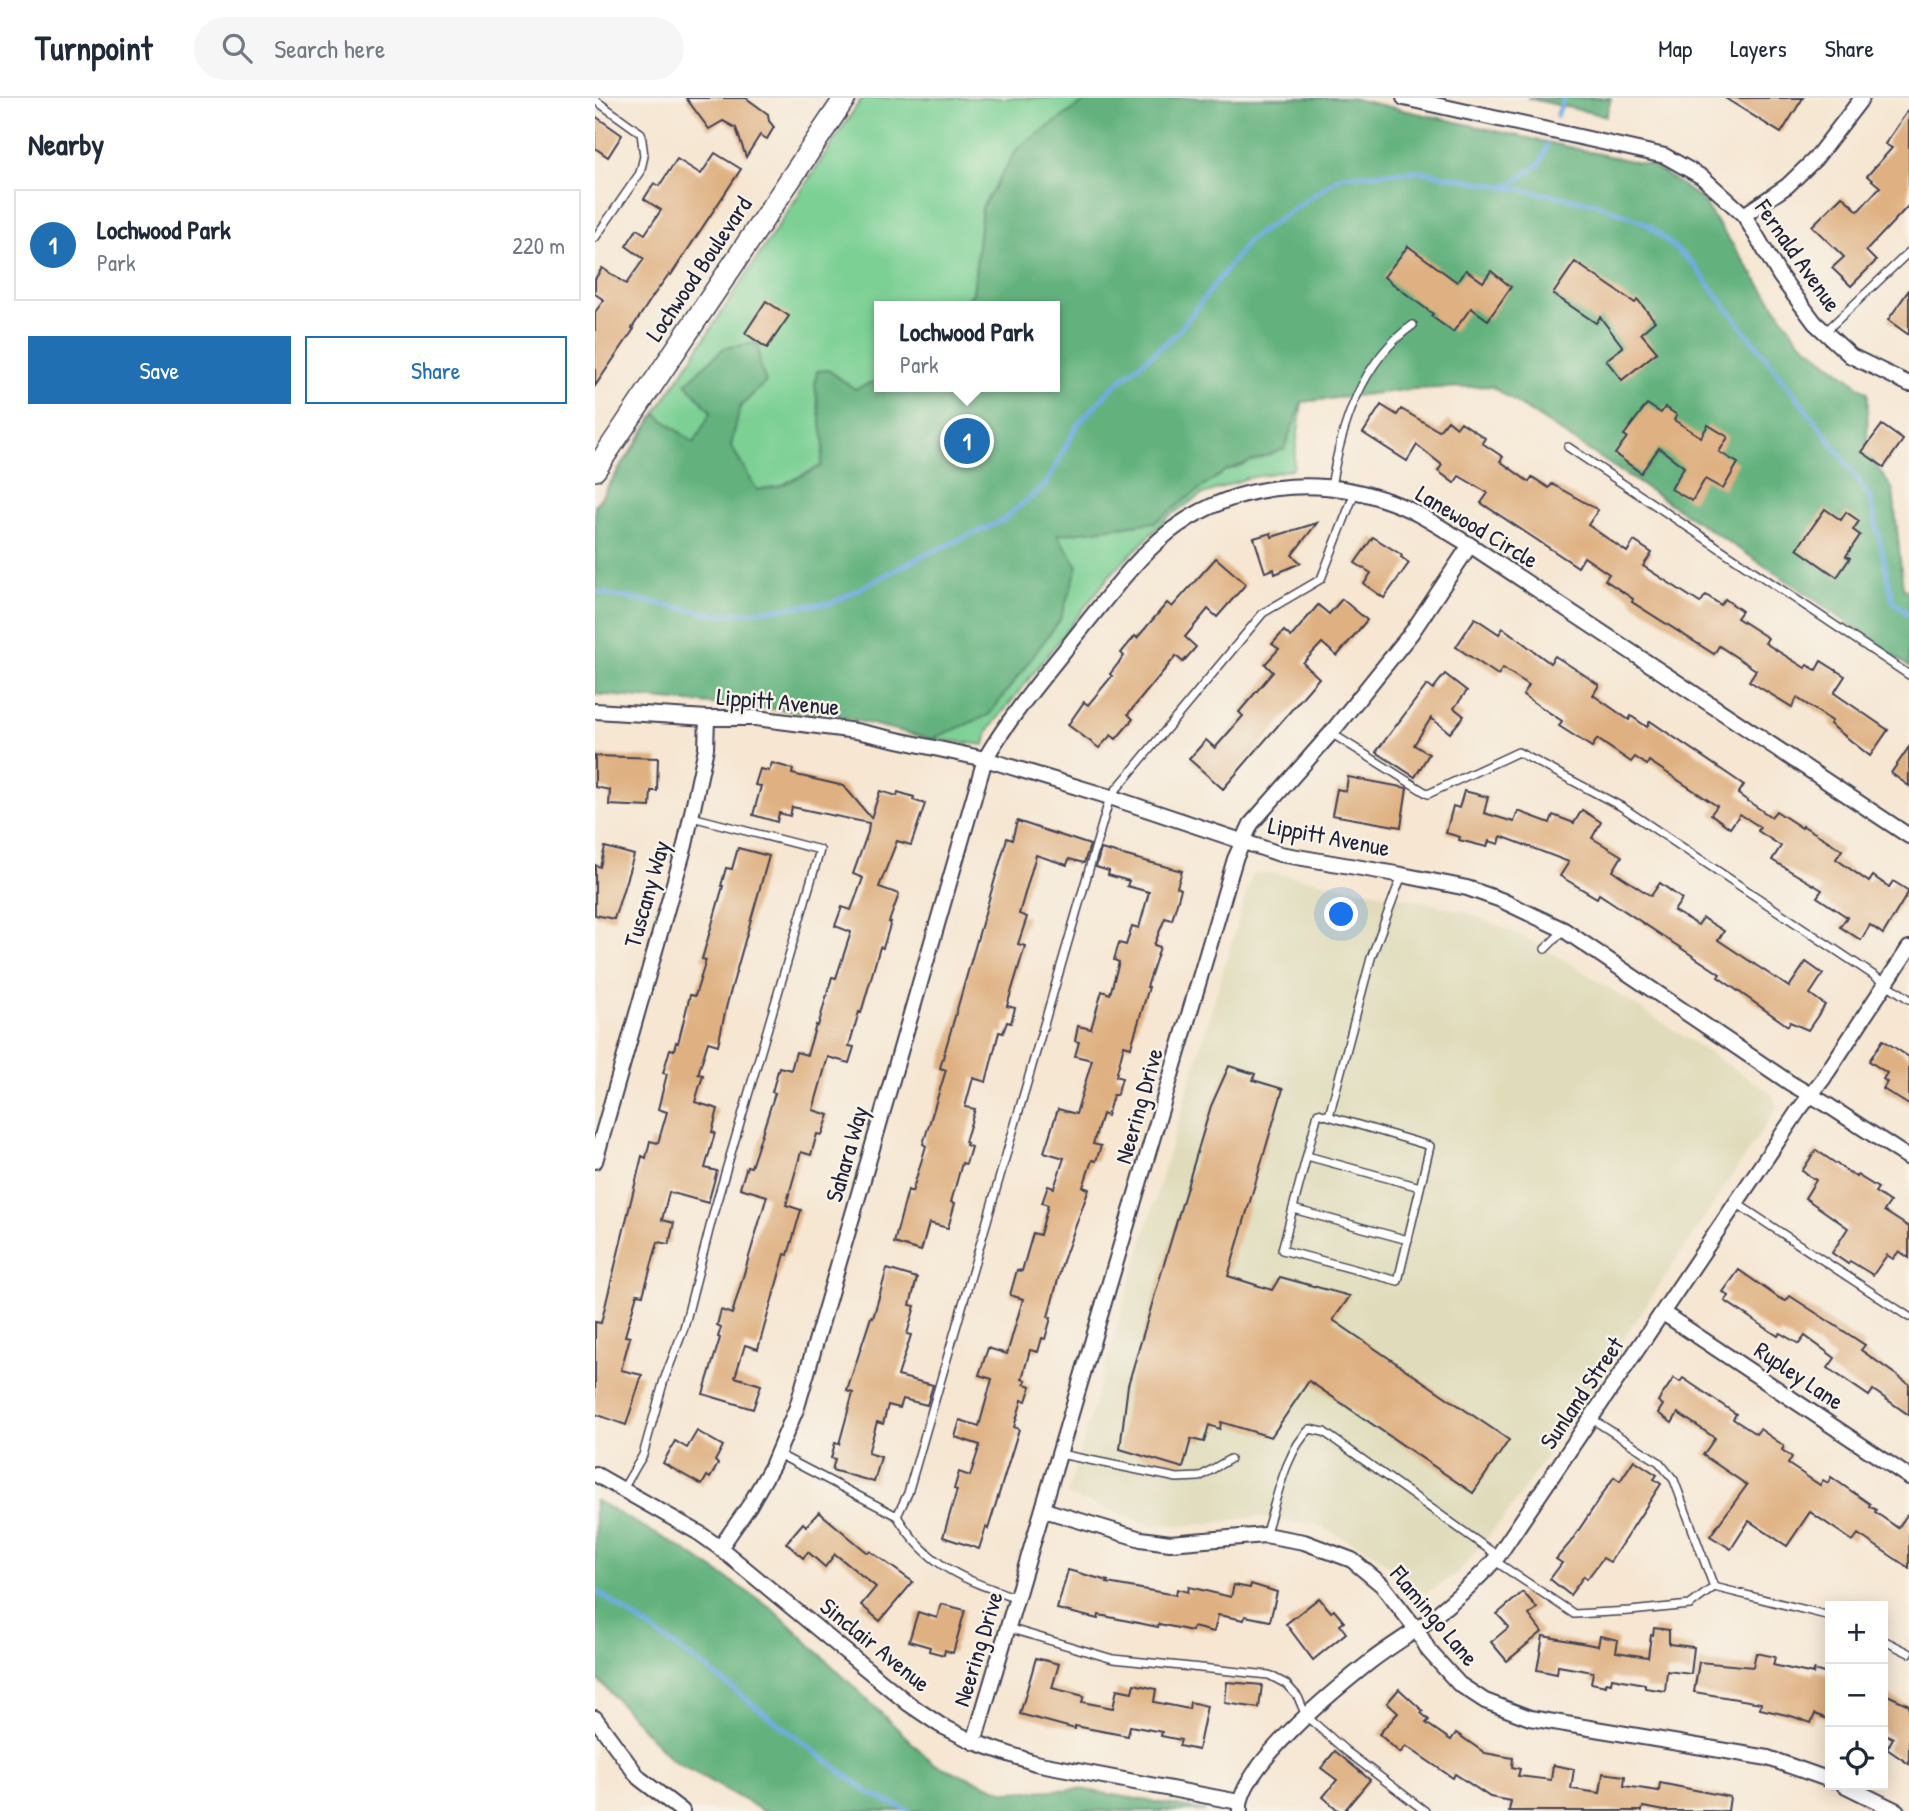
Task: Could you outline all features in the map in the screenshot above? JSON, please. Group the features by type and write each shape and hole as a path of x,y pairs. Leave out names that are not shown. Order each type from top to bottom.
{"street":[{"name":"Fernald Avenue","path":"1404,98 1665,156 1702,177 1744,215 1780,276 1825,333 1851,356 1909,384"},
{"path":"1744,215 1787,186 1815,159 1862,98"},
{"name":"Lochwood Boulevard","path":"595,470 837,101"},
{"name":"Lanewood Circle","path":"985,760 1018,710 1129,570 1168,533 1198,512 1249,492 1294,485 1331,487 1355,490 1393,502 1434,523 1909,836"},
{"name":"Neering Drive","path":"974,1742 1229,880 1243,842 1251,824 1331,733 1412,632 1470,545"},
{"name":"Lippitt Avenue","path":"595,711 756,719 856,731 985,760 1110,797 1280,855 1402,874 1467,888 1501,900 1564,930 1790,1083 1909,1158"},
{"name":"Tuscany Way","path":"595,1161 692,817 706,748 707,718"},
{"name":"Sahara Way","path":"720,1548 749,1506 778,1454 797,1407 985,760"},
{"name":"Sunland Street","path":"1240,1807 1250,1781 1274,1748 1306,1716 1371,1661 1417,1630 1470,1586 1496,1558 1909,948"},
{"name":"Rupley Lane","path":"1663,1313 1909,1477"},
{"name":"Sinclair Avenue","path":"595,1474 720,1548 909,1704 974,1742 1035,1763 1240,1807"},
{"name":"Flamingo Lane","path":"1044,1510 1141,1539 1170,1544 1265,1535 1304,1542 1352,1560 1382,1586 1417,1630 1429,1651 1459,1684 1485,1701 1529,1718 1768,1758 1825,1778"},
{"path":"595,1718 639,1778 682,1811"},
{"path":"1854,1790 1897,1811"}],"lane":[{"path":"595,100 641,133 644,156 640,173 595,238"},
{"path":"1825,333 1909,252"},
{"path":"1331,487 1338,446 1366,377 1382,353 1401,333 1413,325"},
{"path":"1568,447 1909,675"},
{"path":"897,1516 908,1493 1110,797 1263,613 1321,579 1355,490"},
{"path":"1331,733 1428,794 1518,752 1622,807 1909,999"},
{"path":"623,1489 643,1455 664,1380 684,1328 714,1211 820,850 692,817"},
{"path":"1329,1116 1371,958 1402,874"},
{"path":"1545,950 1564,930"},
{"path":"1318,1113 1329,1116 1430,1146 1398,1281 1283,1250 1318,1113"},
{"path":"1307,1156 1420,1187"},
{"path":"1736,1203 1909,1317"},
{"path":"1293,1209 1408,1240"},
{"path":"1592,1419 1659,1462 1674,1480 1714,1587"},
{"path":"1265,1535 1291,1455 1299,1439 1310,1429 1324,1432 1574,1614 1690,1605 1714,1587"},
{"path":"778,1454 897,1516 907,1533 937,1563 967,1581 1017,1598"},
{"path":"1060,1454 1177,1478 1199,1478 1230,1460"},
{"path":"1714,1587 1825,1615"},
{"path":"1008,1629 1113,1659 1269,1675 1286,1684 1298,1697 1306,1716 1346,1751 1425,1811"},
{"path":"1888,1642 1909,1653"}],"shaded area":[{"path":"1275,873 1412,899 1469,913 1522,936 1568,962 1773,1094 1777,1108 1510,1510 1459,1572 1425,1594 1372,1552 1317,1525 1257,1517 1192,1525 1152,1525 1067,1495 1252,874"}],"green space":[{"path":"862,98 1299,98 1302,402 1293,469 1244,479 1201,495 1169,516 1111,574 988,731 985,745 932,739 853,718 752,700 595,694 595,506"},
{"path":"1090,98 1350,98 1653,166 1700,198 1798,339 1868,393 1867,445 1871,458 1893,490 1903,588 1909,592 1909,667 1803,591 1491,386 1414,389 1302,402 1284,449 1225,471 1155,522 1057,535 1078,566 1060,620 989,715 932,739 830,714 595,694 595,507 656,414 694,443 711,412 686,383 724,348 758,343 760,366 766,382 740,407 731,446 757,490 780,486 821,466 824,442 815,386 817,371 828,370 855,389 874,382 874,392 1060,392 1060,301 966,301 973,293 982,207 1018,148"},
{"path":"1527,98 1611,98 1606,116"},
{"path":"595,1500 683,1549 773,1609 934,1764 1006,1792 1080,1789 1206,1811 763,1811 671,1759 595,1676"}],"building":[{"path":"686,98 746,98 768,114 774,127 767,139 760,135 746,157 736,128 723,121 709,129"},
{"path":"1725,98 1803,98 1781,133"},
{"path":"1909,109 1909,205 1866,251 1876,261 1851,286 1832,268 1844,257 1812,226 1842,196 1858,211 1880,187 1867,176 1892,148 1885,144"},
{"path":"595,116 622,135 608,157 595,148"},
{"path":"715,153 741,169 671,275 669,274 653,296 595,386 595,312 604,300 595,294 595,279 602,268 626,284 644,259 626,246 637,229 645,234 661,210 644,199 654,183 659,186 677,159 701,174"},
{"path":"1408,246 1457,282 1466,270 1483,282 1491,271 1511,287 1488,320 1471,308 1453,332 1384,277"},
{"path":"1575,262 1635,303 1638,300 1655,321 1641,333 1657,352 1622,380 1606,360 1623,347 1600,317 1596,323 1553,294"},
{"path":"1909,290 1909,335 1888,320"},
{"path":"766,301 789,316 767,348 745,333"},
{"path":"1647,404 1661,413 1665,407 1677,415 1674,420 1701,437 1708,425 1728,437 1719,452 1738,463 1723,489 1705,479 1692,501 1671,489 1684,467 1659,448 1641,473 1615,454 1627,437 1624,435"},
{"path":"1381,405 1397,415 1401,409 1439,431 1448,420 1457,427 1461,422 1485,438 1482,443 1503,457 1500,461 1529,482 1532,477 1549,488 1552,484 1598,510 1588,525 1627,552 1634,541 1652,553 1643,566 1700,603 1706,595 1721,605 1725,599 1742,611 1737,618 1768,638 1765,643 1805,668 1807,665 1816,670 1821,661 1845,676 1834,693 1888,730 1870,756 1830,724 1832,721 1797,698 1792,707 1749,681 1756,670 1719,646 1714,654 1632,602 1633,599 1605,580 1609,574 1584,557 1578,567 1481,503 1488,493 1459,476 1454,483 1438,471 1442,465 1417,445 1407,461 1363,433"},
{"path":"1882,425 1903,440 1884,467 1862,452"},
{"path":"1825,509 1841,520 1846,512 1859,521 1853,530 1860,535 1846,556 1850,558 1837,577 1797,549"},
{"path":"1317,523 1292,555 1301,563 1275,574 1274,569 1265,572 1254,538 1271,533 1272,537"},
{"path":"1373,537 1402,555 1409,563 1384,598 1364,584 1371,573 1355,563"},
{"path":"1216,558 1246,584 1217,617 1208,609 1185,637 1196,647 1183,662 1176,656 1128,714 1133,719 1116,739 1111,735 1099,748 1068,725 1084,702 1088,705 1112,676 1110,674 1124,656 1121,653 1135,636 1137,638 1167,603 1172,607"},
{"path":"1342,599 1367,620 1337,656 1322,643 1303,663 1319,678 1223,789 1189,759 1206,740 1215,748 1243,716 1239,712 1273,672 1265,664 1279,649 1272,644 1284,631 1291,637 1318,605 1329,614"},
{"path":"1475,618 1499,634 1503,628 1550,663 1555,656 1583,674 1599,685 1593,695 1629,720 1631,716 1647,727 1650,721 1728,774 1744,785 1738,794 1771,817 1776,811 1842,850 1836,859 1869,882 1873,876 1889,887 1893,881 1909,891 1883,934 1870,925 1861,940 1840,927 1847,917 1817,897 1822,890 1772,860 1781,846 1758,831 1760,827 1740,814 1730,828 1711,814 1717,806 1649,761 1647,765 1635,757 1631,762 1597,739 1592,747 1559,726 1562,721 1523,695 1529,685 1503,668 1498,675 1456,647"},
{"path":"1445,674 1467,691 1454,708 1464,716 1450,733 1431,718 1414,745 1429,754 1415,777 1376,752 1427,685 1433,689"},
{"path":"1909,747 1909,786 1891,773"},
{"path":"595,756 658,758 657,791 651,791 650,807 609,805 610,790 595,787"},
{"path":"772,763 793,769 792,774 844,786 871,818 880,791 897,796 898,792 925,804 911,845 897,841 879,887 899,894 891,922 883,948 880,947 861,1013 859,1012 849,1046 854,1047 849,1063 828,1057 813,1110 829,1115 822,1135 817,1134 811,1155 801,1152 786,1205 801,1210 788,1255 785,1254 758,1349 745,1345 735,1377 761,1385 753,1409 703,1394 720,1338 721,1327 717,1325 721,1310 732,1314 767,1196 740,1188 747,1166 751,1167 758,1146 775,1093 772,1092 779,1067 791,1070 796,1052 807,1055 832,977 836,978 851,932 835,926 842,907 851,910 863,878 853,874 869,823 792,807 790,816 779,813 777,822 753,815 761,786 755,785 760,769 769,771"},
{"path":"1348,777 1407,788 1401,827 1332,815 1337,789 1346,791"},
{"path":"1464,791 1488,797 1484,813 1514,822 1518,811 1550,823 1553,815 1574,823 1582,810 1601,822 1592,838 1622,856 1613,871 1651,896 1660,883 1682,899 1674,911 1698,925 1703,918 1724,931 1718,940 1789,987 1806,962 1823,974 1810,994 1825,1005 1808,1030 1790,1022 1788,1026 1718,977 1720,974 1599,894 1597,898 1560,876 1569,862 1501,836 1499,844 1489,841 1487,847 1459,840 1460,837 1446,833 1453,806 1459,808"},
{"path":"1017,821 1090,845 1084,863 1069,859 1067,865 1036,855 1019,914 1027,917 1018,944 1025,946 1007,1006 1015,1008 1011,1023 1007,1022 1003,1033 999,1032 986,1082 973,1078 965,1107 975,1109 965,1142 971,1147 966,1164 962,1163 951,1202 955,1203 948,1228 929,1223 921,1251 894,1243 908,1190 912,1192 926,1146 923,1144 946,1070 940,1068 980,930 1007,838 1012,840"},
{"path":"605,847 634,855 614,919 595,915 595,865 600,867"},
{"path":"738,848 769,856 718,1045 708,1042 698,1074 703,1075 695,1102 718,1109 712,1132 715,1133 705,1168 717,1171 708,1203 669,1192 662,1220 674,1223 669,1244 658,1242 643,1295 637,1294 625,1336 630,1337 621,1370 642,1375 626,1425 595,1414 595,1322 601,1323 642,1156 646,1158 650,1141 658,1143 667,1112 658,1109 667,1074 663,1073 670,1049 674,1050 676,1042 678,1043 690,995 695,996 706,960 702,959 726,868 732,869"},
{"path":"1101,849 1182,871 1177,887 1181,889 1172,920 1165,918 1154,945 1160,947 1131,1047 1124,1045 1116,1076 1122,1078 1117,1095 1113,1095 1107,1116 1102,1114 1093,1144 1101,1146 1096,1161 1092,1160 1083,1187 1089,1189 1063,1261 1045,1339 1042,1338 1038,1352 1030,1350 1022,1379 1026,1380 1024,1384 1031,1386 1026,1401 1022,1400 1014,1427 1019,1429 988,1529 986,1527 979,1549 943,1537 957,1490 954,1489 959,1472 970,1476 980,1445 955,1437 960,1420 979,1426 992,1379 979,1375 988,1348 1007,1354 1023,1299 1010,1295 1017,1270 1022,1271 1033,1233 1040,1235 1048,1205 1042,1203 1048,1186 1054,1188 1064,1158 1044,1152 1058,1109 1076,1114 1092,1060 1075,1056 1079,1042 1075,1041 1078,1026 1091,1029 1102,991 1110,994 1119,962 1114,960 1119,943 1126,945 1132,926 1139,928 1149,892 1127,886 1129,881 1108,875 1109,871 1096,867"},
{"path":"1883,1040 1909,1057 1909,1105 1883,1089 1887,1082 1883,1079 1887,1073 1869,1061"},
{"path":"1229,1066 1255,1074 1253,1080 1283,1089 1228,1276 1272,1290 1280,1277 1350,1296 1333,1320 1509,1440 1473,1493 1309,1381 1271,1437 1221,1422 1220,1429 1209,1425 1204,1442 1191,1439 1183,1468 1120,1449 1128,1385 1211,1106"},
{"path":"1816,1150 1856,1177 1857,1175 1878,1188 1875,1192 1890,1202 1884,1211 1909,1227 1909,1258 1899,1251 1893,1259 1887,1255 1873,1275 1850,1261 1848,1264 1832,1253 1848,1228 1805,1198 1816,1180 1802,1171"},
{"path":"887,1269 917,1278 910,1305 915,1306 907,1334 911,1335 898,1376 933,1385 927,1405 903,1399 900,1408 888,1405 883,1424 877,1422 868,1453 881,1457 874,1482 832,1470 835,1459 831,1458 835,1443 839,1444 853,1393 847,1391"},
{"path":"1739,1270 1779,1298 1786,1301 1790,1296 1865,1345 1861,1350 1909,1384 1909,1415 1873,1390 1869,1396 1828,1368 1835,1358 1805,1336 1799,1344 1780,1333 1778,1336 1725,1301 1729,1296 1723,1292"},
{"path":"1674,1378 1680,1382 1683,1378 1736,1414 1733,1419 1756,1434 1760,1429 1784,1446 1782,1450 1792,1457 1788,1464 1820,1485 1823,1480 1828,1483 1831,1477 1870,1504 1875,1512 1898,1528 1909,1512 1909,1568 1858,1534 1853,1541 1810,1512 1787,1546 1749,1521 1731,1549 1710,1536 1747,1485 1703,1455 1715,1438 1678,1413 1672,1423 1658,1413 1663,1405 1658,1401"},
{"path":"697,1431 723,1446 715,1461 718,1464 710,1478 707,1476 702,1485 663,1463 675,1441 687,1448"},
{"path":"1634,1460 1657,1475 1654,1479 1661,1484 1610,1562 1603,1558 1587,1579 1584,1576 1570,1595 1550,1579 1562,1563 1556,1559 1570,1543 1614,1477 1620,1481"},
{"path":"819,1512 868,1553 870,1551 913,1582 880,1621 861,1605 876,1587 835,1554 825,1567 808,1552 803,1558 786,1543 803,1523 806,1526"},
{"path":"1068,1570 1108,1581 1107,1583 1176,1595 1177,1589 1188,1592 1189,1587 1231,1597 1234,1585 1250,1588 1251,1584 1277,1592 1270,1621 1245,1616 1244,1620 1218,1615 1214,1632 1193,1627 1192,1631 1099,1615 1098,1619 1057,1609"},
{"path":"1523,1592 1537,1608 1529,1615 1542,1632 1507,1661 1491,1642 1509,1627 1497,1614"},
{"path":"1319,1598 1344,1622 1340,1625 1346,1633 1313,1660 1286,1624"},
{"path":"941,1604 965,1610 953,1653 945,1650 944,1655 929,1651 930,1647 909,1641 918,1612 937,1618"},
{"path":"1654,1628 1669,1630 1669,1644 1694,1647 1691,1674 1667,1671 1665,1691 1612,1678 1611,1683 1606,1682 1606,1686 1591,1683 1593,1672 1558,1666 1557,1674 1537,1670 1543,1636 1598,1646 1600,1636 1618,1640 1616,1652 1648,1657"},
{"path":"1756,1653 1775,1657 1773,1665 1813,1674 1814,1670 1825,1673 1825,1718 1815,1714 1811,1723 1760,1709 1761,1703 1694,1692 1699,1662 1753,1667"},
{"path":"1036,1658 1059,1664 1052,1688 1084,1696 1082,1702 1113,1708 1117,1689 1132,1692 1134,1684 1156,1689 1154,1702 1189,1709 1190,1702 1207,1706 1198,1750 1179,1746 1181,1740 1161,1736 1162,1732 1130,1726 1128,1736 1075,1726 1075,1729 1020,1714"},
{"path":"1227,1682 1262,1685 1259,1708 1225,1703"},
{"path":"1399,1689 1423,1711 1421,1713 1429,1720 1426,1723 1451,1740 1456,1733 1485,1753 1513,1758 1512,1767 1520,1769 1518,1776 1551,1780 1553,1765 1574,1769 1571,1789 1600,1793 1603,1773 1625,1776 1624,1786 1659,1791 1660,1783 1730,1797 1728,1811 1665,1811 1643,1807 1642,1811 1509,1811 1511,1801 1490,1797 1455,1774 1453,1778 1406,1746 1400,1753 1379,1734 1398,1713 1387,1703"},
{"path":"1888,1695 1909,1705 1909,1764 1888,1750 1893,1738 1888,1736"},
{"path":"1335,1751 1370,1780 1344,1811 1339,1811 1323,1797 1337,1780 1321,1768"}],"waterway":[{"path":"1557,116 1564,98"},
{"path":"1505,188 1540,164 1547,145"},
{"path":"595,592 719,615 832,603 922,556 1002,521 1047,483 1077,425 1114,386 1177,333 1249,240 1341,176 1418,171 1595,203 1647,224 1693,264 1827,436 1870,497 1893,601 1909,615"},
{"path":"595,1590 699,1663 869,1793 908,1811"}],"place":[{"name":"Lochwood Park","path":"967,441"}]}
